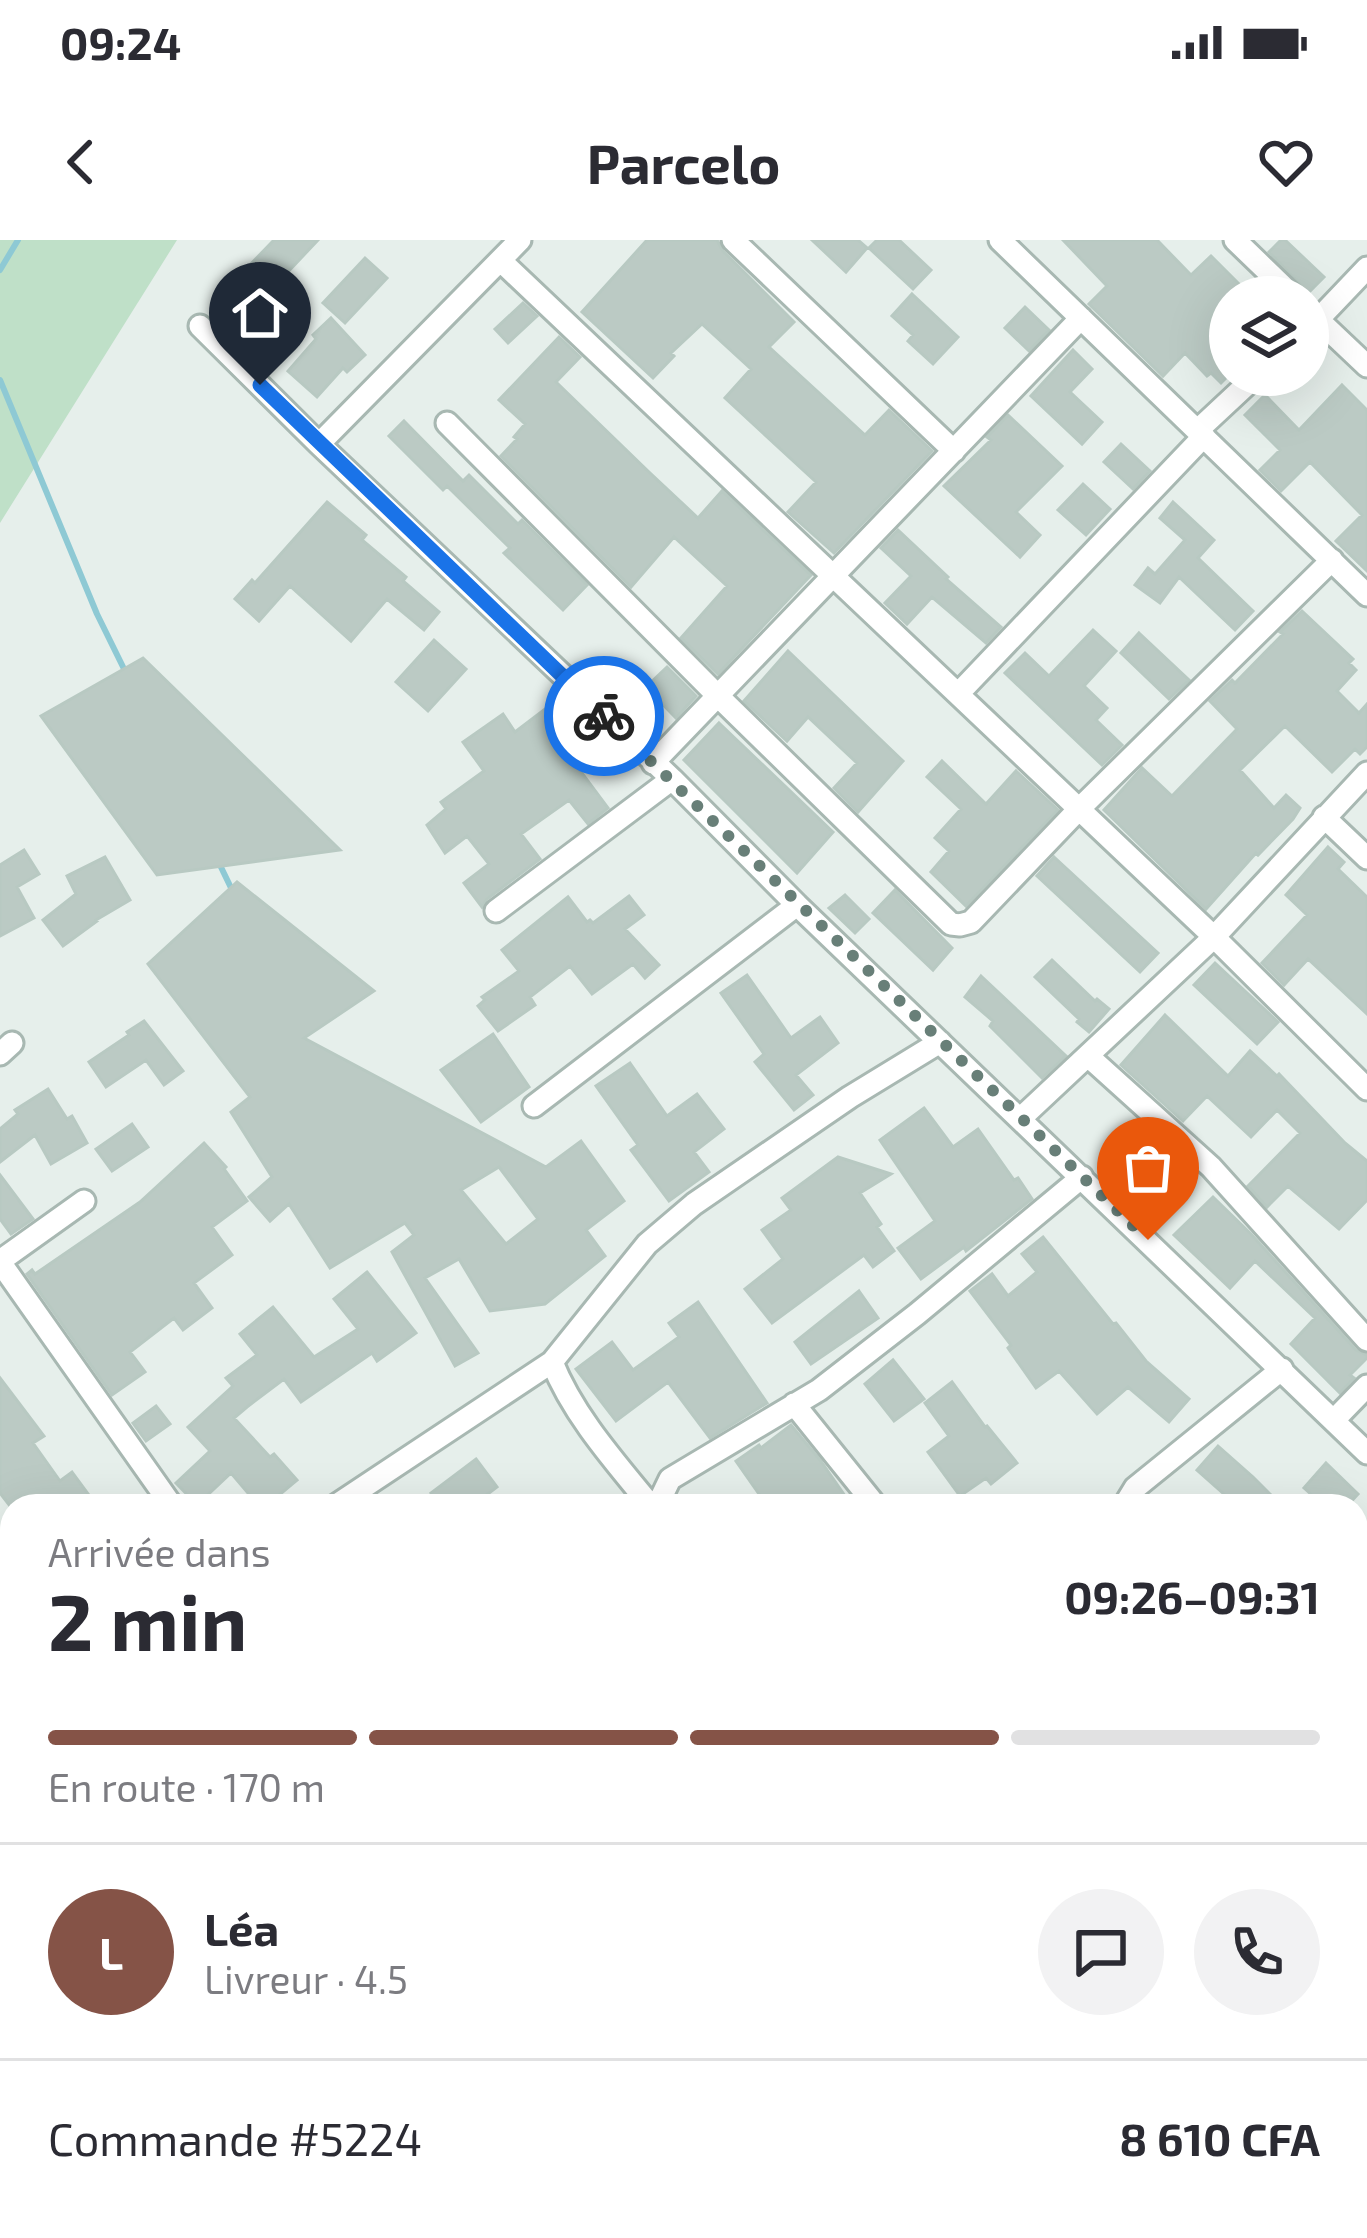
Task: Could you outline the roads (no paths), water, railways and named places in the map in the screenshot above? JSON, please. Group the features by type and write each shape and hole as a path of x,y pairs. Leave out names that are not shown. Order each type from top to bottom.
{"street":[{"path":"319,444 520,240"},
{"path":"734,240 954,451"},
{"path":"1000,240 1367,595"},
{"path":"1235,240 1272,276"},
{"path":"501,261 1367,1088"},
{"path":"1329,304 1367,268"},
{"path":"653,763 1081,318"},
{"path":"200,326 1367,1453"},
{"path":"1329,334 1367,366"},
{"path":"958,694 1237,396"},
{"path":"447,423 951,924 970,922 1332,560"},
{"path":"1021,1118 1214,937 1367,772"},
{"path":"496,910 672,779"},
{"path":"1324,818 1367,858"},
{"path":"533,1106 797,904"},
{"path":"353,1494 552,1362 647,1244 694,1204 940,1042"},
{"path":"1088,1056 1210,1167 1367,1340"},
{"path":"661,1494 670,1479 819,1390 1082,1177"},
{"path":"84,1201 1,1266 163,1494"},
{"path":"552,1362 562,1388 644,1494"},
{"path":"1132,1494 1282,1369"},
{"path":"1334,1420 1367,1386"},
{"path":"794,1404 866,1494"}],"waterway":[{"path":"0,270 18,240"},
{"path":"0,380 126,673"},
{"path":"219,863 234,894"}]}
